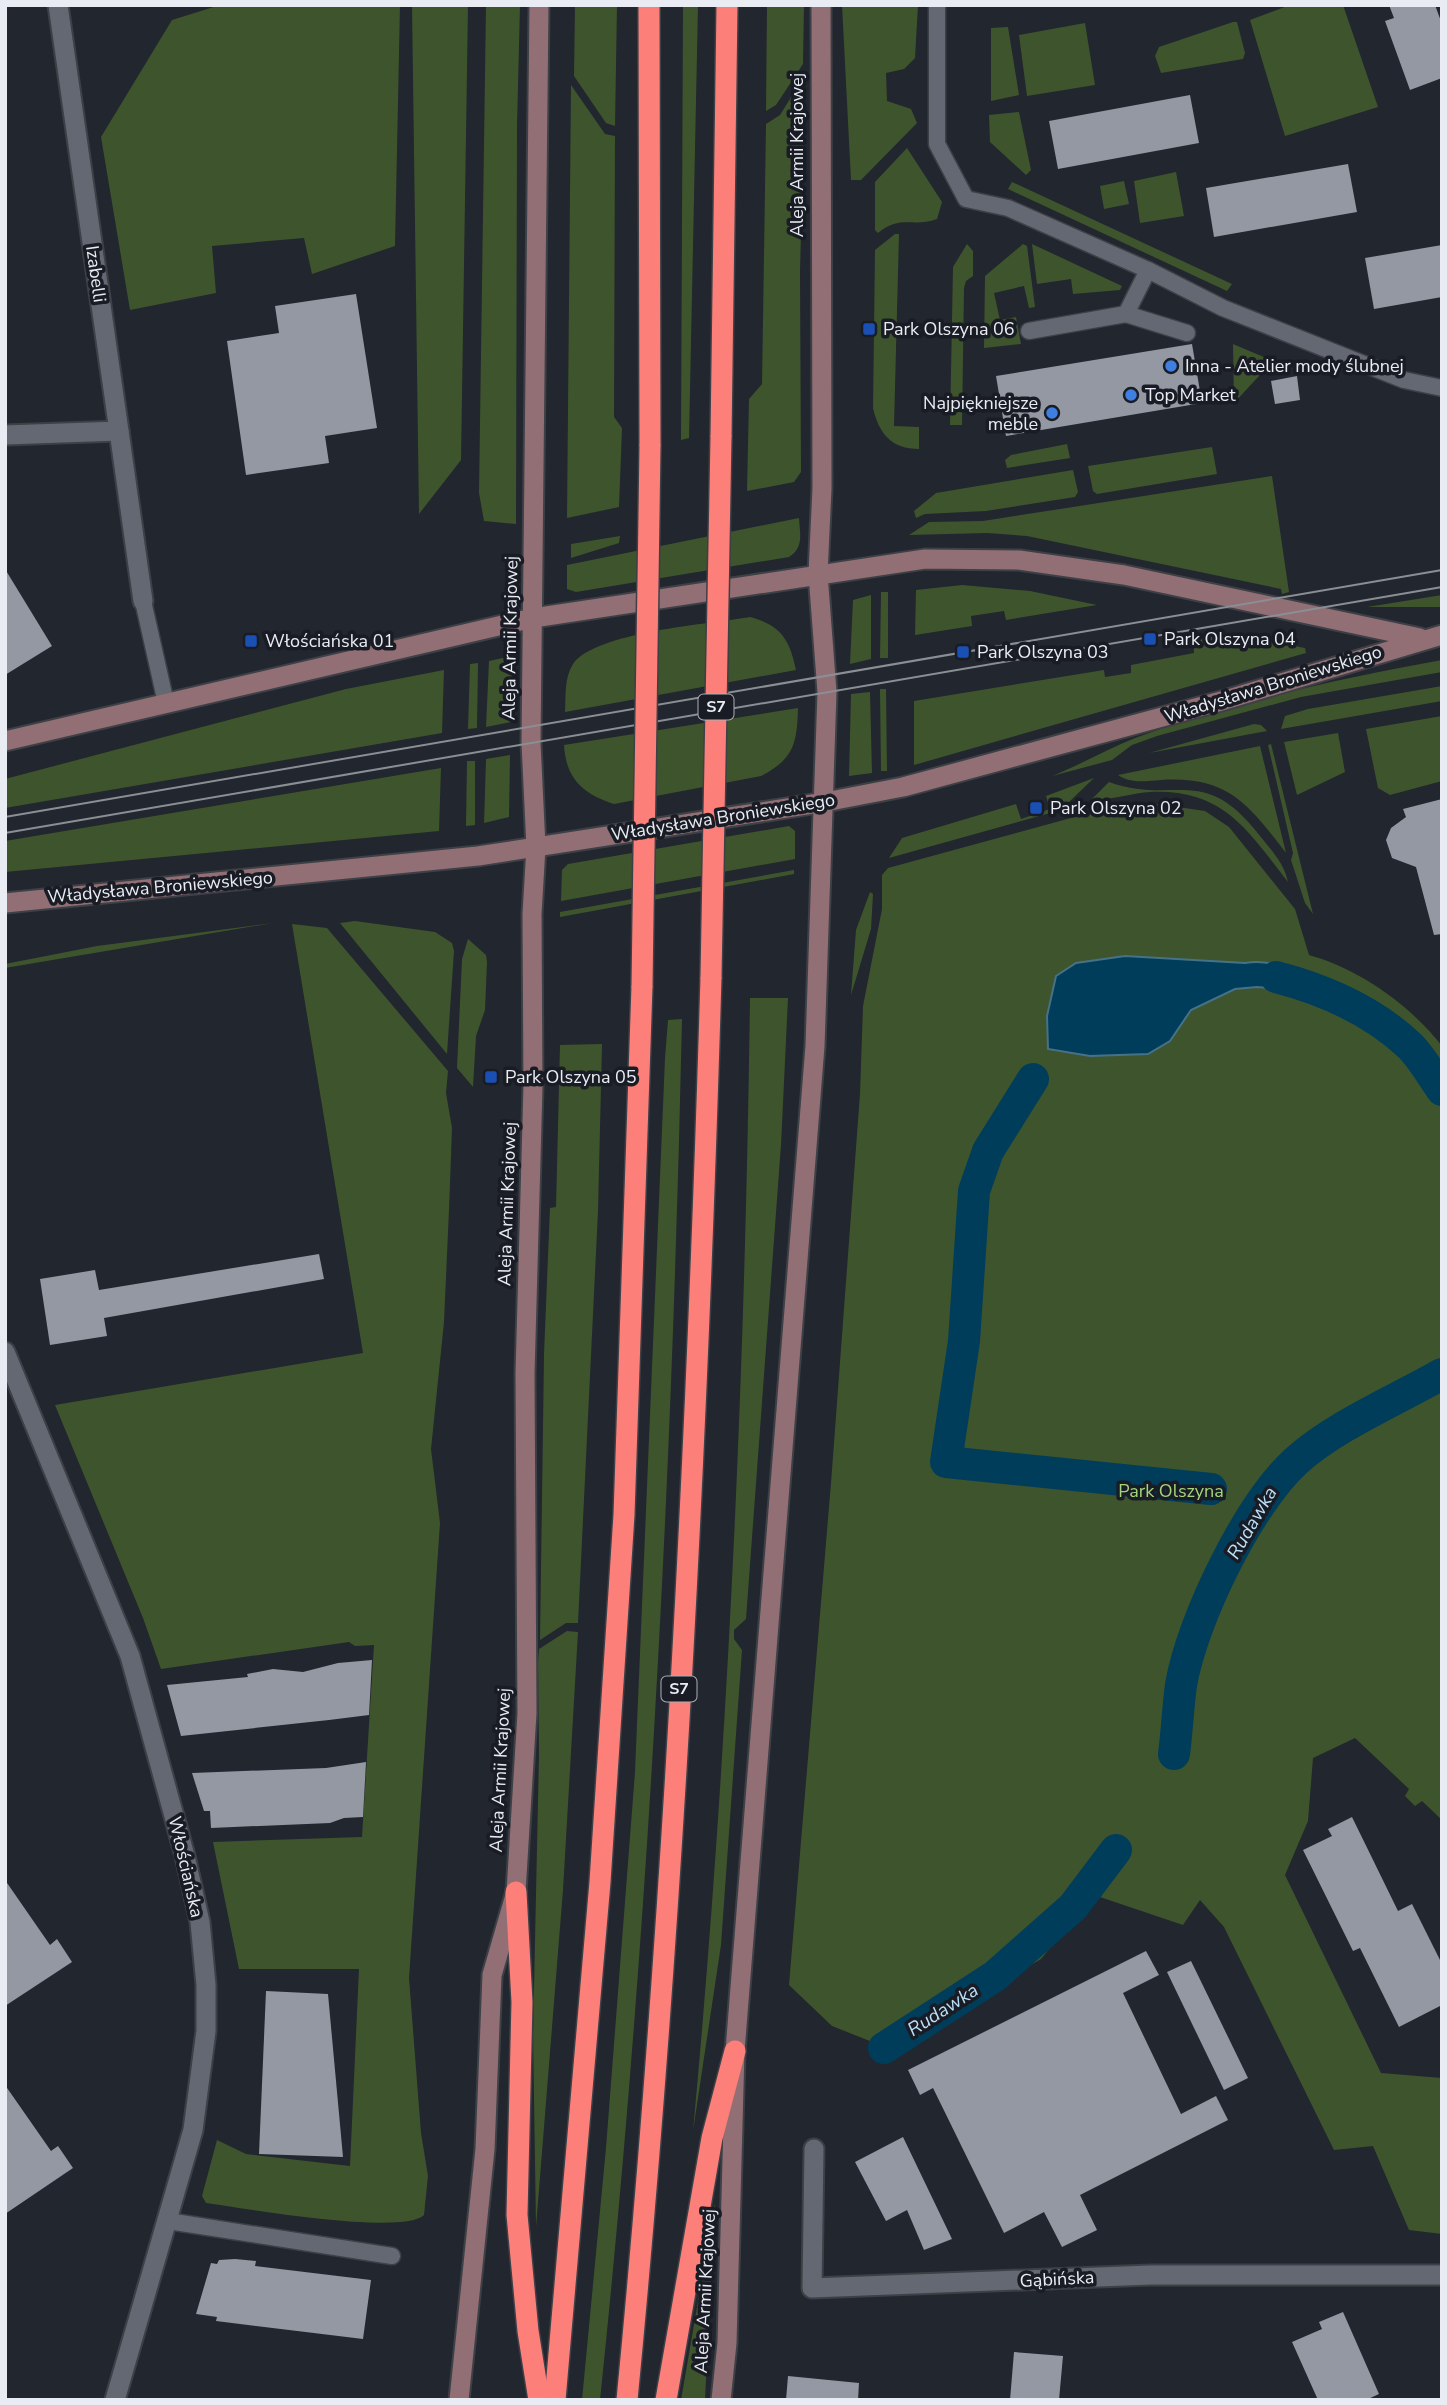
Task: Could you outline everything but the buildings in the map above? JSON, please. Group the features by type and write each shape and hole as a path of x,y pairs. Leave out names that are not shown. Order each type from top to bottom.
{"highway":[{"path":"555,2400 600,1882 624,1515 642,986 650,446 649,5"},
{"name":"S7","path":"627,2400 667,1925 701,1302 711,978 727,5"},
{"path":"516,1892 522,2003 517,2215 528,2331 539,2400"},
{"path":"666,2400 712,2138 735,2051"}],"main road":[{"name":"Aleja Armii Krajowej","path":"460,2400 485,2149 492,1975 516,1892 527,1713 525,1374 533,1087 532,914 536,847 531,743 540,5"},
{"name":"Aleja Armii Krajowej","path":"721,2400 727,2343 735,2051 815,1046 825,802 826,676 818,574 821,488 821,5"},
{"name":"Władysława Broniewskiego","path":"5,741 533,618 925,559 1019,560 1124,575 1422,639"},
{"name":"Władysława Broniewskiego","path":"5,903 478,856 825,802 904,787 1225,700 1442,635"}],"street":[{"name":"Izabelli","path":"58,5 143,601"},
{"path":"5,435 118,430"},
{"name":"Włościańska","path":"5,1352 130,1656 182,1843 200,1922 206,1985 202,2077 193,2130 115,2400"},
{"name":"Gąbińska","path":"814,2149 812,2288 1150,2274 1442,2275"}],"lane":[{"path":"937,5 937,144 966,199 1008,208 1147,270 1223,308 1404,380 1442,388"},
{"path":"1126,314 1147,270"},
{"path":"1029,331 1126,314 1187,333"},
{"path":"143,601 166,703"},
{"path":"168,2221 392,2256"}],"green space":[{"path":"220,5 400,5 395,246 312,274 304,238 212,246 216,293 130,310 101,137 172,20"},
{"path":"412,5 468,5 461,460 419,514"},
{"path":"486,5 520,5 516,524 484,521 479,493"},
{"path":"575,5 617,5 615,126 606,123 574,76"},
{"path":"683,5 698,5 689,438 681,440"},
{"path":"767,5 804,5 803,64 776,105 766,111"},
{"path":"842,5 918,5 915,58 904,69 886,73 887,101 911,109 917,123 861,180 851,180"},
{"path":"1290,5 1343,5 1378,107 1285,136 1250,20"},
{"path":"1237,22 1245,53 1243,59 1161,73 1155,56 1159,47"},
{"path":"1085,23 1095,85 1027,96 1019,35"},
{"path":"1008,27 1019,95 991,101 991,28"},
{"path":"805,75 800,272 801,472 794,482 747,491 749,399 762,384 766,124 780,115"},
{"path":"571,85 605,134 615,136 614,417 622,428 619,507 567,518"},
{"path":"1019,112 1031,170 1026,175 990,142 989,115"},
{"path":"907,148 942,202 937,219 894,224 878,233 875,230 875,182"},
{"path":"1176,172 1184,216 1140,223 1134,181"},
{"path":"1124,181 1129,204 1104,209 1100,186"},
{"path":"1012,182 1232,284 1227,291 1008,189"},
{"path":"895,234 899,234 894,426 919,427 919,449 901,446 888,438 879,425 873,408 875,250"},
{"path":"967,244 973,251 973,276 966,281 964,288 962,425 950,425 953,267"},
{"path":"1023,244 1027,246 1035,307 1029,308 1024,286 994,293 1000,320 1016,317 1021,344 984,348 985,276"},
{"path":"1032,244 1122,286 1120,290 1073,294 1071,279 1037,284"},
{"path":"1233,344 1273,361 1234,403"},
{"path":"1067,444 1070,458 1007,468 1005,460 1011,455"},
{"path":"1212,447 1217,474 1097,494 1093,491 1088,466"},
{"path":"1073,470 1078,492 1075,497 986,511 925,514 916,518 914,511 936,493"},
{"path":"1272,476 1289,592 1282,594 1281,589 1027,536 987,533 909,535 929,522 983,521"},
{"path":"799,518 799,545 789,557 576,592 567,589 567,565"},
{"path":"620,536 619,543 571,558 571,544"},
{"path":"962,585 1030,591 1097,605 1006,620 1004,611 971,616 972,626 915,635 916,590"},
{"path":"881,592 888,592 888,658 880,658"},
{"path":"871,595 871,659 850,664 853,600"},
{"path":"1442,595 1442,607 1367,607"},
{"path":"750,617 777,629 791,650 796,670 565,712 568,675 573,664 585,653 604,644 655,631"},
{"path":"1220,632 1305,648 1306,653 914,765 914,701 1104,670 1105,677 1131,673 1131,665 1194,653 1193,637"},
{"path":"508,657 513,666 511,722 486,727 489,661"},
{"path":"1442,660 1442,672 1301,697 1157,736 1132,745 1112,760 1052,776 1135,738 1210,713 1326,683"},
{"path":"478,663 477,728 468,729 470,664"},
{"path":"444,670 442,733 5,808 5,779 346,689"},
{"path":"1442,686 1442,701 1281,729 1285,716 1308,709"},
{"path":"880,689 886,689 887,771 881,771"},
{"path":"870,692 872,773 849,776 851,694"},
{"path":"798,708 792,749 781,763 761,776 614,804 593,795 578,784 565,757 564,745"},
{"path":"1442,716 1442,781 1390,795 1378,788 1366,729"},
{"path":"1254,724 1261,725 1267,731 1149,753"},
{"path":"1338,733 1345,772 1297,795 1284,742"},
{"path":"1271,744 1313,914 1305,903 1291,860 1293,853 1268,745"},
{"path":"1260,746 1286,853 1247,807 1220,788 1184,780 1133,781 1118,775"},
{"path":"510,755 509,817 484,823 486,759"},
{"path":"467,761 475,761 475,825 466,826"},
{"path":"441,768 439,831 5,872 5,841"},
{"path":"1094,778 1068,803 1050,813 889,858 902,838 1016,804 1021,819 1050,809 1046,796"},
{"path":"1109,782 1132,788 1188,790 1222,800 1240,813 1269,847 1281,863 1288,882 1246,830 1215,805 1197,797 1175,793 1150,792 1092,799"},
{"name":"Park Olszyna","path":"1151,803 1205,811 1229,827 1295,909 1309,955 1346,969 1382,990 1414,1016 1442,1046 1442,1820 1422,1801 1415,1806 1405,1796 1409,1789 1355,1738 1313,1758 1308,1821 1285,1875 1381,2073 1442,2078 1442,2234 1409,2230 1373,2146 1334,2150 1224,1927 1200,1900 1183,1925 1094,1895 1041,1959 890,2049 832,2026 789,1985 831,1483 860,1094 863,1006 882,909 882,875 888,868 1104,809"},
{"path":"789,826 795,831 795,859 561,901 562,870 568,864"},
{"path":"794,870 794,874 560,917 560,912"},
{"path":"870,892 873,894 871,929 851,995 856,930"},
{"path":"355,921 435,932 452,943 454,951 447,1054 340,923"},
{"path":"273,923 5,968 5,964 97,946"},
{"path":"292,924 327,928 448,1071 446,1093 452,1128 444,1322 431,1449 440,1523 409,1978 421,2133 428,2176 424,2215 410,2221 386,2223 321,2219 252,2210 206,2203 202,2196 217,2140 246,2154 350,2166 359,1969 239,1969 213,1842 362,1837 374,1645 355,1646 349,1642 161,1669 143,1618 55,1405 363,1353"},
{"path":"468,939 486,955 487,962 485,1010 476,1036 473,1087 457,1068 462,959"},
{"path":"750,998 788,998 781,1145 746,1619 734,1630 734,1639 742,1650 721,1945 693,2131 716,1849 733,1565 744,1282"},
{"path":"682,1019 664,1538 632,2055 600,2400 582,2400 606,2148 635,1772 665,1058 668,1020"},
{"path":"602,1044 598,1211 578,1623 566,1623 540,1640 544,1354 550,1208 556,1207 560,1045"},
{"path":"567,1631 578,1632 563,1890 536,2227 533,2034 539,1754 538,1662 539,1649"},
{"path":"715,2203 705,2400 681,2400"}],"water":[{"path":"1125,956 1264,962 1292,970 1317,984 1315,992 1257,987 1235,989 1191,1010 1170,1041 1148,1054 1090,1056 1048,1049 1047,1016 1056,976 1076,963"}],"waterway":[{"name":"Rudawka","path":"1276,977 1330,995 1380,1022 1414,1051 1442,1090"},
{"path":"1033,1079 988,1151 974,1191 964,1341 946,1462 1211,1489"},
{"name":"Rudawka","path":"1174,1754 1181,1685 1197,1629 1225,1565 1259,1505 1296,1461 1312,1448 1347,1425 1442,1374"},
{"name":"Rudawka","path":"884,2048 995,1976 1073,1907 1116,1850"}],"tram line":[{"path":"5,817 1442,570"},
{"path":"5,833 1442,587"}],"place":[{"name":"Park Olszyna 06","path":"869,329"},
{"name":"Inna - Atelier mody ślubnej","path":"1171,366"},
{"name":"Top Market","path":"1131,395"},
{"name":"Najpiękniejsze meble","path":"1052,413"},
{"name":"Park Olszyna 04","path":"1150,639"},
{"name":"Włościańska 01","path":"251,641"},
{"name":"Park Olszyna 03","path":"963,652"},
{"name":"Park Olszyna 02","path":"1036,808"},
{"name":"Park Olszyna 05","path":"491,1077"}]}
